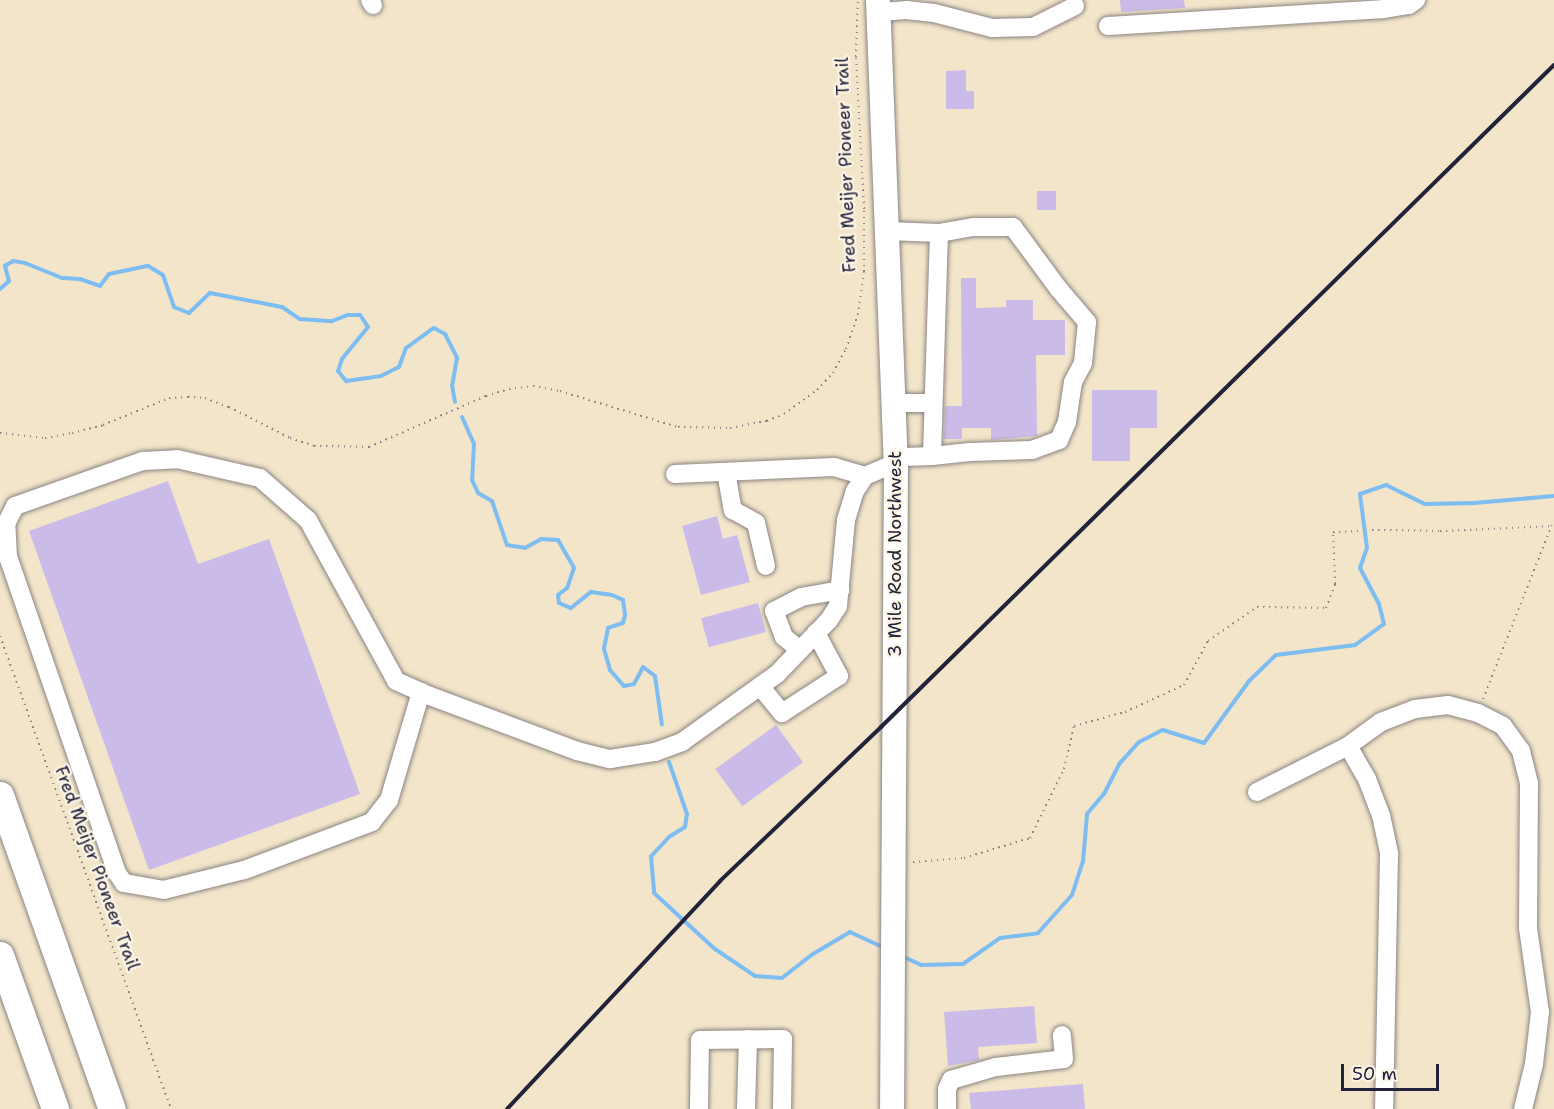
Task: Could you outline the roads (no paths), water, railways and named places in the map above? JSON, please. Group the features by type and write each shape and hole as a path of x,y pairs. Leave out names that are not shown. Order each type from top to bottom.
{"highway":[{"path":"0,795 112,1109"},
{"path":"0,955 55,1109"}],"main road":[{"name":"3 Mile Road Northwest","path":"872,4 888,231 896,460 892,1109"}],"street":[{"path":"1108,26 1383,9 1409,5 1416,0"},
{"path":"872,4 934,13 992,28 1033,27 1075,6"},
{"path":"421,692 388,800 372,822 244,870 164,890 124,883 117,873 8,557 6,524 15,506 143,461 177,459 260,478 308,520 396,681 577,751 610,759 655,752 682,742 777,674 838,606 846,520 855,491 865,476 896,460 969,452 1032,450 1059,440 1066,422 1073,382 1083,363 1087,322 1058,288 1013,227 973,227 939,233 888,231"},
{"path":"932,456 939,233"},
{"path":"894,403 933,403"},
{"path":"675,474 834,467 865,476"},
{"path":"726,472 733,510 756,523 766,566"},
{"path":"800,650 784,637 774,611 801,597 840,590"},
{"path":"760,686 782,712 839,676 816,633"},
{"path":"1257,792 1347,746 1381,722 1415,709 1448,705 1478,713 1503,726 1521,751 1529,784 1528,928 1540,1012 1534,1064 1524,1109"},
{"path":"1347,746 1368,779 1381,815 1389,854 1384,1109"},
{"path":"947,1109 946,1089 951,1080 996,1067 1064,1059 1062,1035"},
{"path":"746,1109 748,1039"},
{"path":"699,1109 700,1040 783,1039 782,1109"}],"waterway":[{"path":"0,289 9,281 5,266 13,261 25,263 62,278 80,279 100,286 109,274 148,266 163,275 174,307 189,313 210,293 282,307 300,319 332,321 348,315 360,315 368,327 342,359 338,371 346,381 381,376 399,367 406,348 434,328 445,334 457,358 452,385 455,402"},
{"path":"462,417 474,444 472,480 478,493 492,501 507,545 525,548 541,539 558,540 574,568 567,588 558,595 559,603 571,608 591,592 612,595 623,600 625,615 623,623 608,628 604,649 610,670 624,686 634,684 643,667 655,676 662,725"},
{"path":"902,956 921,965 963,964 1000,938 1038,933 1072,895 1083,862 1087,814 1104,794 1120,763 1139,742 1163,730 1204,743 1249,681 1276,655 1355,645 1384,624 1379,604 1360,568 1367,548 1360,494 1386,485 1425,504 1474,503 1554,496"},
{"path":"669,762 687,814 685,827 669,837 651,856 654,893 715,949 755,976 782,978 813,954 850,932 884,948"}],"railway":[{"path":"507,1109 720,881 881,727 1554,65"}]}
